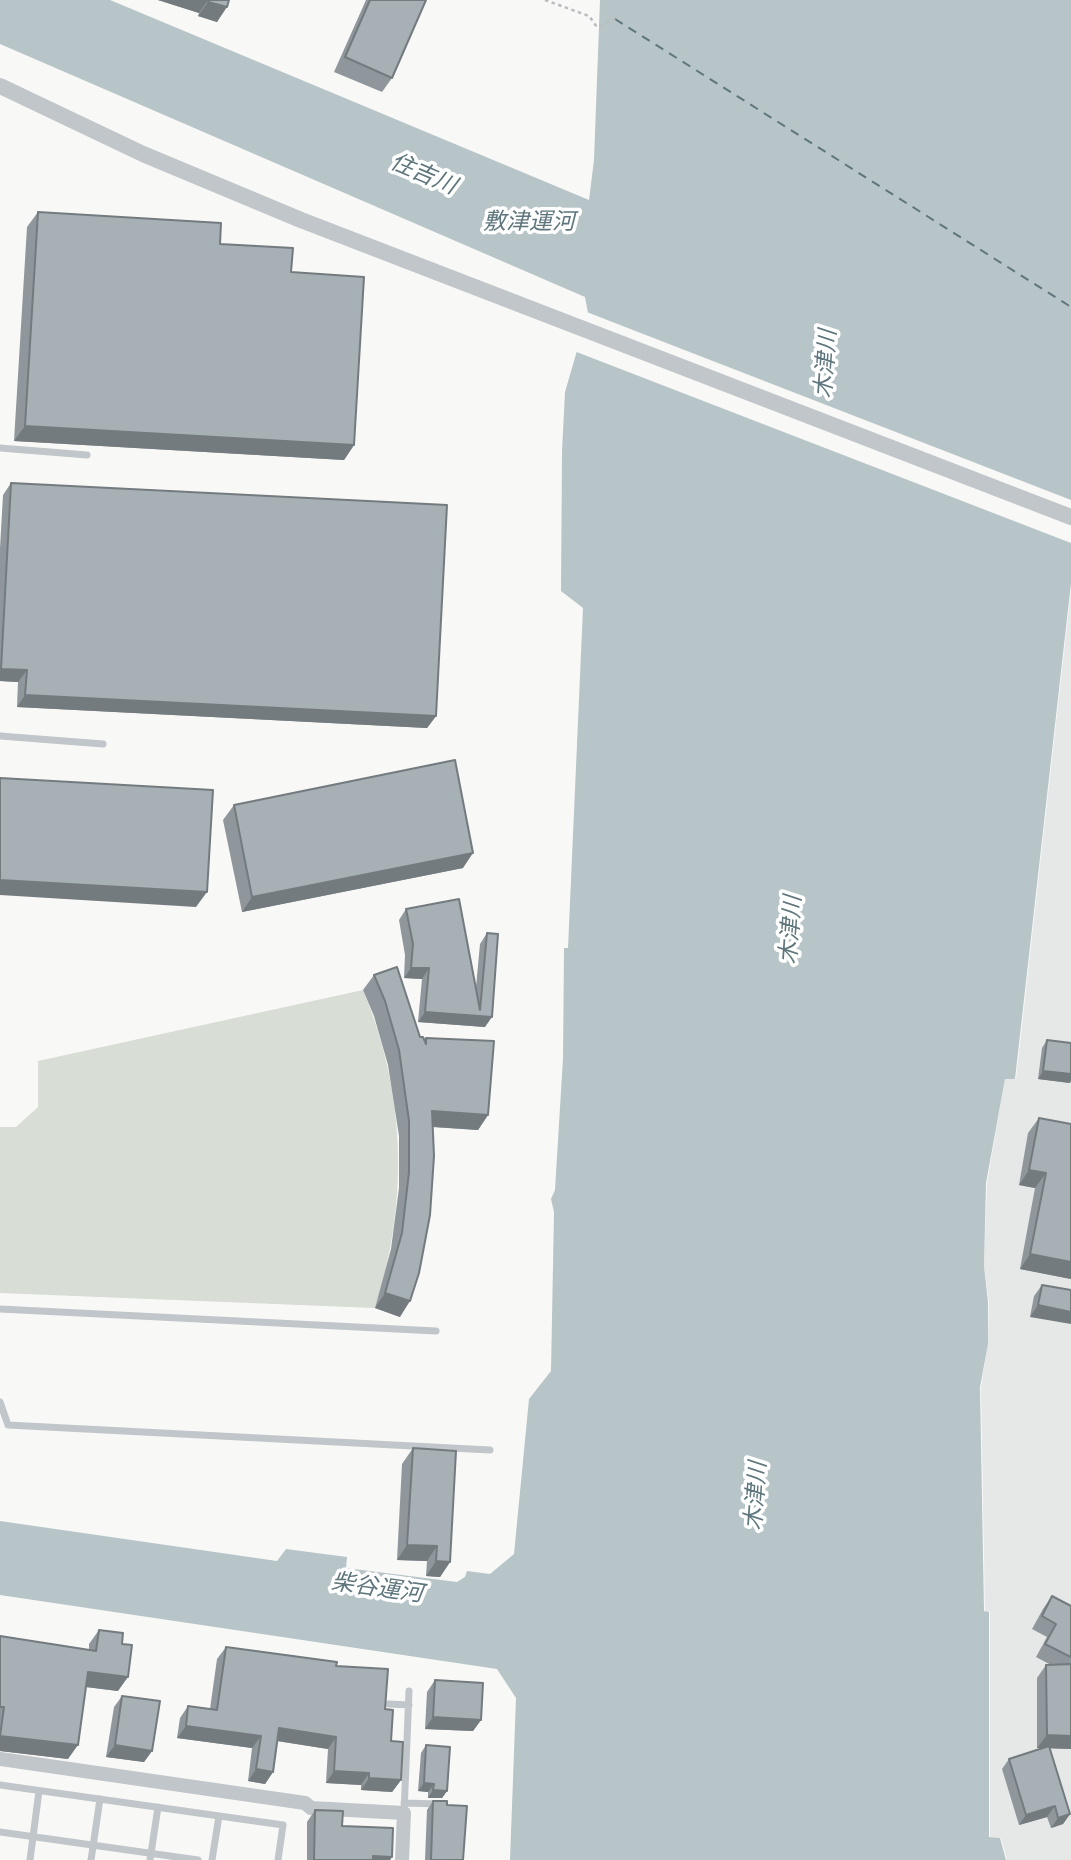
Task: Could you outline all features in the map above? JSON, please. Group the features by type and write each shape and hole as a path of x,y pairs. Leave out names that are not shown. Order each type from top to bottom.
{"street":[{"path":"0,86 143,154 256,202 1071,517"},
{"path":"0,1759 305,1803 311,1808 404,1808 402,1860"}],"lane":[{"path":"0,448 87,455"},
{"path":"0,736 103,744"},
{"path":"0,1309 436,1331"},
{"path":"0,1402 8,1425 490,1450"},
{"path":"409,1691 404,1808 440,1804"},
{"path":"389,1704 409,1705"},
{"path":"0,1785 283,1825 278,1860"},
{"path":"30,1860 40,1790"},
{"path":"91,1860 100,1799"},
{"path":"151,1857 158,1807"},
{"path":"212,1860 219,1816"},
{"path":"0,1832 93,1845 151,1857 198,1860"}],"path":[{"path":"545,0 589,16 597,27 615,19"}],"shaded area":[{"path":"1071,590 1071,1860 1007,1860 1001,1838 990,1837 990,1612 985,1611 981,1387 988,1343 989,1302 984,1266 987,1183 1005,1079 1016,1079"},
{"path":"363,990 388,1068 398,1148 394,1228 375,1308 0,1293 0,1127 16,1127 38,1107 38,1061"}],"water":[{"path":"0,0 110,0 589,200 594,160 600,0 1071,0 1071,583 1015,1079 1005,1079 986,1183 984,1266 988,1302 988,1344 980,1387 984,1611 989,1612 989,1837 1000,1838 1006,1860 510,1860 516,1698 497,1669 0,1595 0,1521 277,1561 286,1549 347,1557 346,1568 457,1582 465,1577 467,1571 490,1574 514,1554 529,1399 551,1371 554,1212 551,1199 555,1190 563,1058 564,948 568,948 583,608 561,591 562,452 565,392 588,313 585,297 0,44"}],"pier":[{"path":"584,311 1071,500 1071,543 574,351"}],"building":[{"path":"229,0 227,7 208,2"},
{"path":"370,0 426,0 392,78 345,57"},
{"path":"38,212 221,223 220,244 293,248 291,272 364,277 354,445 25,426"},
{"path":"11,483 447,505 436,716 25,695 27,670 1,669"},
{"path":"455,760 473,853 252,897 234,805"},
{"path":"0,778 213,790 207,892 0,880"},
{"path":"459,899 480,1010 487,933 498,934 492,1017 425,1012 429,968 411,968 413,944 406,909"},
{"path":"397,967 420,1037 423,1037 426,1044 426,1038 494,1041 488,1115 432,1111 434,1156 430,1215 419,1273 410,1301 385,1293 402,1233 409,1172 409,1121 399,1050 385,1001 374,975"},
{"path":"1047,1040 1071,1043 1071,1074 1043,1071"},
{"path":"1039,1118 1071,1124 1071,1262 1030,1254 1046,1173 1029,1170"},
{"path":"1042,1285 1071,1290 1071,1312 1038,1305"},
{"path":"413,1448 456,1451 450,1562 436,1561 437,1546 407,1545"},
{"path":"1052,1596 1071,1606 1071,1657 1045,1644 1056,1624 1042,1616"},
{"path":"99,1630 123,1633 122,1644 132,1645 128,1677 88,1672 78,1745 0,1736 4,1707 0,1707 0,1636 96,1651"},
{"path":"226,1647 337,1662 336,1666 388,1669 385,1709 393,1710 391,1741 403,1742 401,1780 369,1778 369,1773 334,1771 336,1737 279,1728 273,1772 256,1769 261,1736 186,1726 188,1706 217,1710"},
{"path":"1071,1664 1071,1736 1047,1735 1046,1665"},
{"path":"435,1680 483,1683 481,1720 433,1717"},
{"path":"122,1696 160,1701 152,1751 115,1745"},
{"path":"426,1745 450,1747 447,1791 433,1790 434,1784 424,1783"},
{"path":"1049,1746 1070,1814 1058,1818 1055,1806 1026,1815 1009,1759"},
{"path":"433,1801 467,1806 463,1860 431,1860"},
{"path":"315,1810 343,1811 342,1826 393,1828 392,1857 373,1856 373,1860 314,1860"}],"ferry route":[{"path":"615,19 1071,307"}],"water label":[{"name":"住吉川","path":"423,175"},
{"name":"敷津運河","path":"529,223"},
{"name":"木津川","path":"827,364"},
{"name":"木津川","path":"792,930"},
{"name":"木津川","path":"757,1496"},
{"name":"柴谷運河","path":"377,1589"}]}
